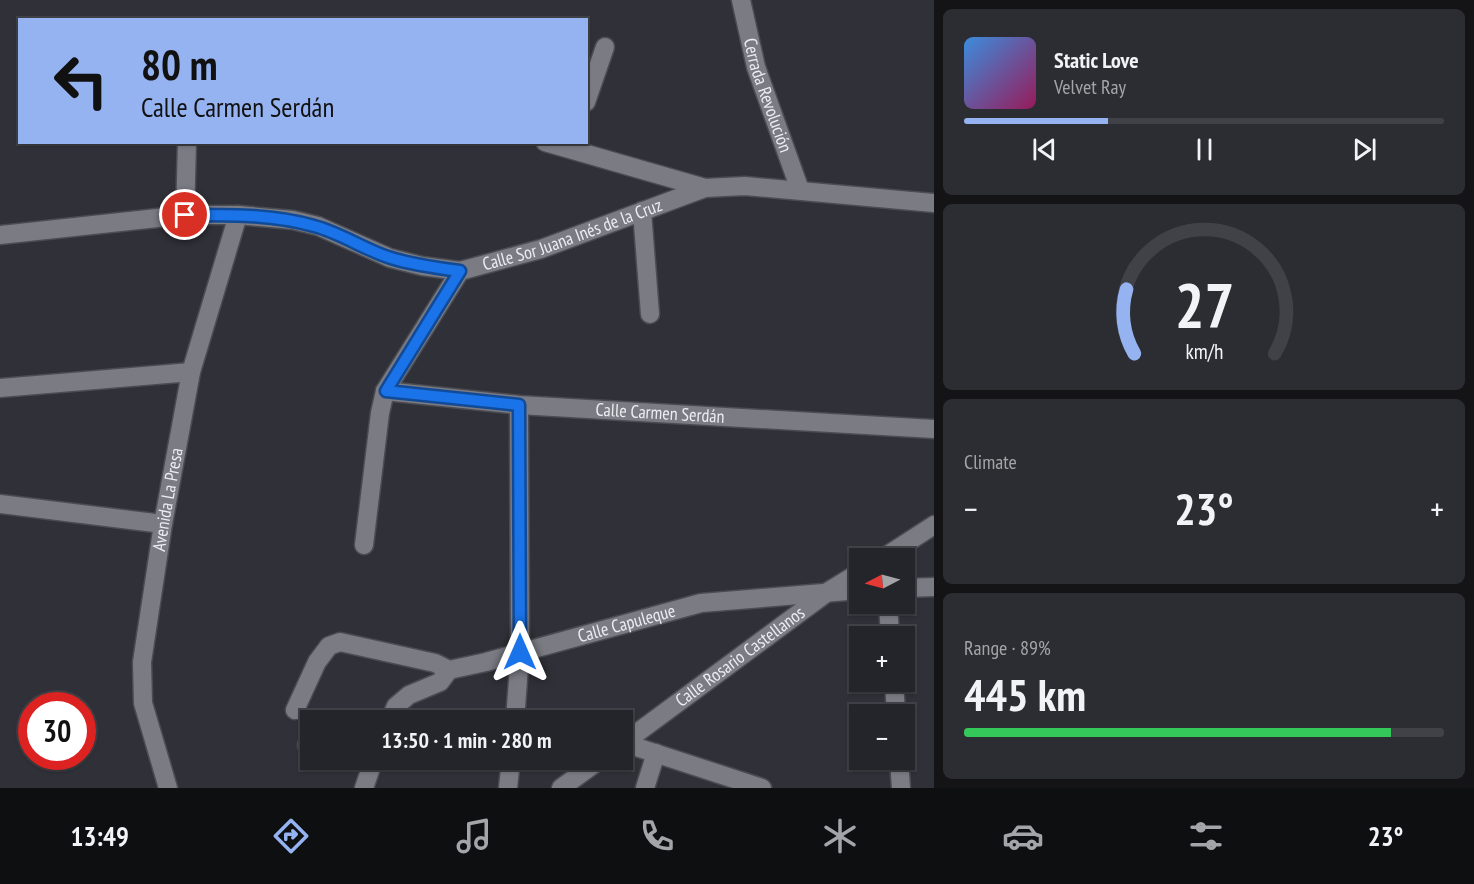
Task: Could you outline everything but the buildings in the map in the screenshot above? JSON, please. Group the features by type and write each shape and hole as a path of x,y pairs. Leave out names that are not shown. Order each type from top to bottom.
{"street":[{"name":"Cerrada Revolución","path":"741,0 756,67 800,190"},
{"path":"588,96 605,47"},
{"path":"185,215 187,144"},
{"path":"572,146 705,188"},
{"name":"Calle Sor Juana Inés de la Cruz","path":"0,235 185,215 238,215 293,220 318,226 390,258 423,266 460,271 541,249 705,188 745,186 934,203"},
{"path":"642,212 650,314"},
{"name":"Avenida La Presa","path":"168,788 143,703 142,662 163,524 191,372 238,215"},
{"path":"364,545 380,413 386,391 460,271"},
{"path":"0,388 191,372"},
{"name":"Calle Carmen Serdán","path":"386,391 519,405 934,429"},
{"path":"516,710 520,652 519,405"},
{"path":"0,504 163,524"},
{"path":"898,548 934,525"},
{"name":"Calle Rosario Castellanos","path":"633,736 829,591 849,579"},
{"path":"915,588 934,587"},
{"name":"Calle Capuleque","path":"449,670 701,603 849,590"},
{"path":"295,710 317,662 329,646 340,642 435,663 449,670 440,682 409,695 394,710"},
{"path":"633,746 762,788"},
{"path":"645,788 656,753"},
{"path":"364,788 370,770"},
{"path":"508,788 510,770"},
{"path":"561,788 586,770"},
{"path":"900,770 901,788"}],"route":[{"path":"185,215 238,215 293,220 318,226 390,258 423,266 460,271 386,391 519,405 520,652"}]}
